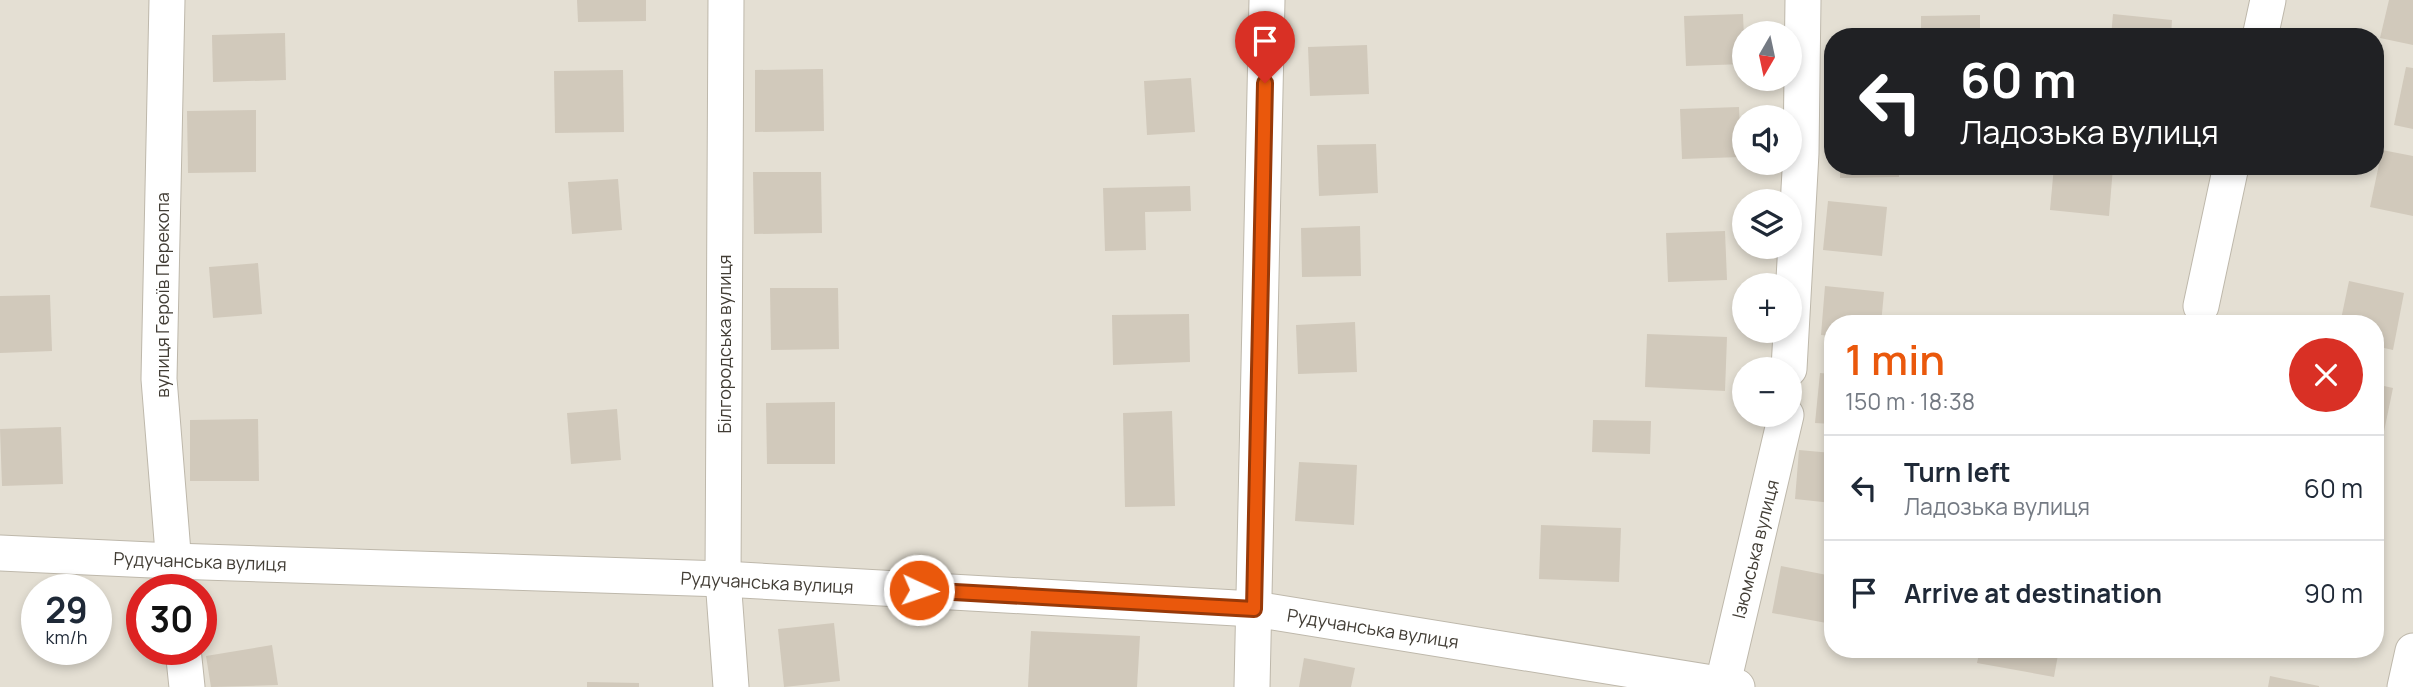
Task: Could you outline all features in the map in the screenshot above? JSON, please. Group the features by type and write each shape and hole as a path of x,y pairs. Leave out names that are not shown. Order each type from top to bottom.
{"street":[{"name":"вулиця Героїв Перекопа","path":"167,0 159,379 175,574"},
{"name":"Білгородська вулиця","path":"726,0 723,579 731,687"},
{"path":"1252,687 1267,0"},
{"path":"1790,357 1801,153 1803,0"},
{"path":"2262,28 2268,0"},
{"path":"2201,306 2229,175"},
{"name":"Ізюмська вулиця","path":"1730,685 1784,427"},
{"name":"Рудучанська вулиця","path":"0,553 167,574"},
{"name":"Рудучанська вулиця","path":"217,575 723,579 1254,609 1730,685"},
{"path":"2405,687 2413,651"},
{"path":"185,665 187,687"}],"shaded area":[{"path":"0,0 2413,0 2413,687 0,687"}],"building":[{"path":"577,0 646,0 646,21 578,22"},
{"path":"2389,0 2413,0 2413,45 2384,39 2382,28"},
{"path":"1743,14 1743,21 1732,21 1732,64 1686,66 1684,16"},
{"path":"2113,14 2172,20 2172,28 2112,28"},
{"path":"1980,15 1980,28 1921,28 1921,16"},
{"path":"285,33 286,80 213,82 212,35"},
{"path":"1367,45 1369,94 1310,96 1308,47"},
{"path":"2406,67 2413,68 2413,129 2394,125"},
{"path":"823,69 824,131 755,132 755,70"},
{"path":"623,70 624,132 555,133 554,71"},
{"path":"1191,78 1195,132 1147,135 1144,81"},
{"path":"1732,107 1732,157 1682,159 1680,109"},
{"path":"256,110 256,172 188,173 187,111"},
{"path":"1376,144 1378,193 1319,196 1317,145"},
{"path":"2384,150 2413,156 2413,216 2370,207 2377,175 2384,175"},
{"path":"753,172 821,172 822,233 754,234"},
{"path":"1840,175 1899,175 1899,177 1840,178"},
{"path":"2053,175 2112,175 2109,216 2050,210"},
{"path":"618,179 622,230 572,234 568,182"},
{"path":"1190,186 1191,211 1145,212 1146,250 1105,251 1103,188"},
{"path":"1828,201 1887,207 1882,256 1823,250"},
{"path":"1360,226 1361,276 1302,277 1301,228"},
{"path":"1725,231 1727,280 1668,282 1666,233"},
{"path":"258,263 262,314 213,318 209,267"},
{"path":"2349,281 2404,293 2393,350 2384,348 2384,315 2342,315"},
{"path":"1825,286 1884,292 1882,315 1824,315 1824,335 1821,335"},
{"path":"770,288 838,288 839,349 771,350"},
{"path":"50,295 52,351 0,353 0,296"},
{"path":"1189,314 1190,362 1113,365 1112,315"},
{"path":"1355,322 1357,372 1298,374 1296,325"},
{"path":"1647,334 1727,337 1725,391 1645,387"},
{"path":"1820,373 1824,373 1824,424 1815,423"},
{"path":"2384,386 2393,388 2384,432"},
{"path":"835,402 835,464 767,464 766,403"},
{"path":"617,409 621,460 571,464 567,413"},
{"path":"1172,411 1175,506 1125,507 1123,413"},
{"path":"258,419 259,481 190,481 190,420"},
{"path":"1593,420 1651,421 1650,454 1592,452"},
{"path":"61,427 63,484 2,486 0,429"},
{"path":"1799,450 1824,452 1824,502 1795,499"},
{"path":"1299,462 1357,465 1354,525 1295,521"},
{"path":"1541,525 1621,528 1619,582 1539,579"},
{"path":"1781,566 1824,574 1824,623 1772,613"},
{"path":"834,623 840,681 784,687 778,629"},
{"path":"1031,631 1140,636 1137,687 1028,687"},
{"path":"272,645 278,685 211,687 207,665 217,665 217,654"},
{"path":"1304,658 1355,668 1351,687 1299,687"},
{"path":"1978,658 2057,658 2054,677 1977,663"},
{"path":"2270,676 2319,686 2319,687 2268,687"},
{"path":"587,682 639,683 639,687 587,687"}],"route":[{"path":"919,590 1254,609 1265,83"}]}
